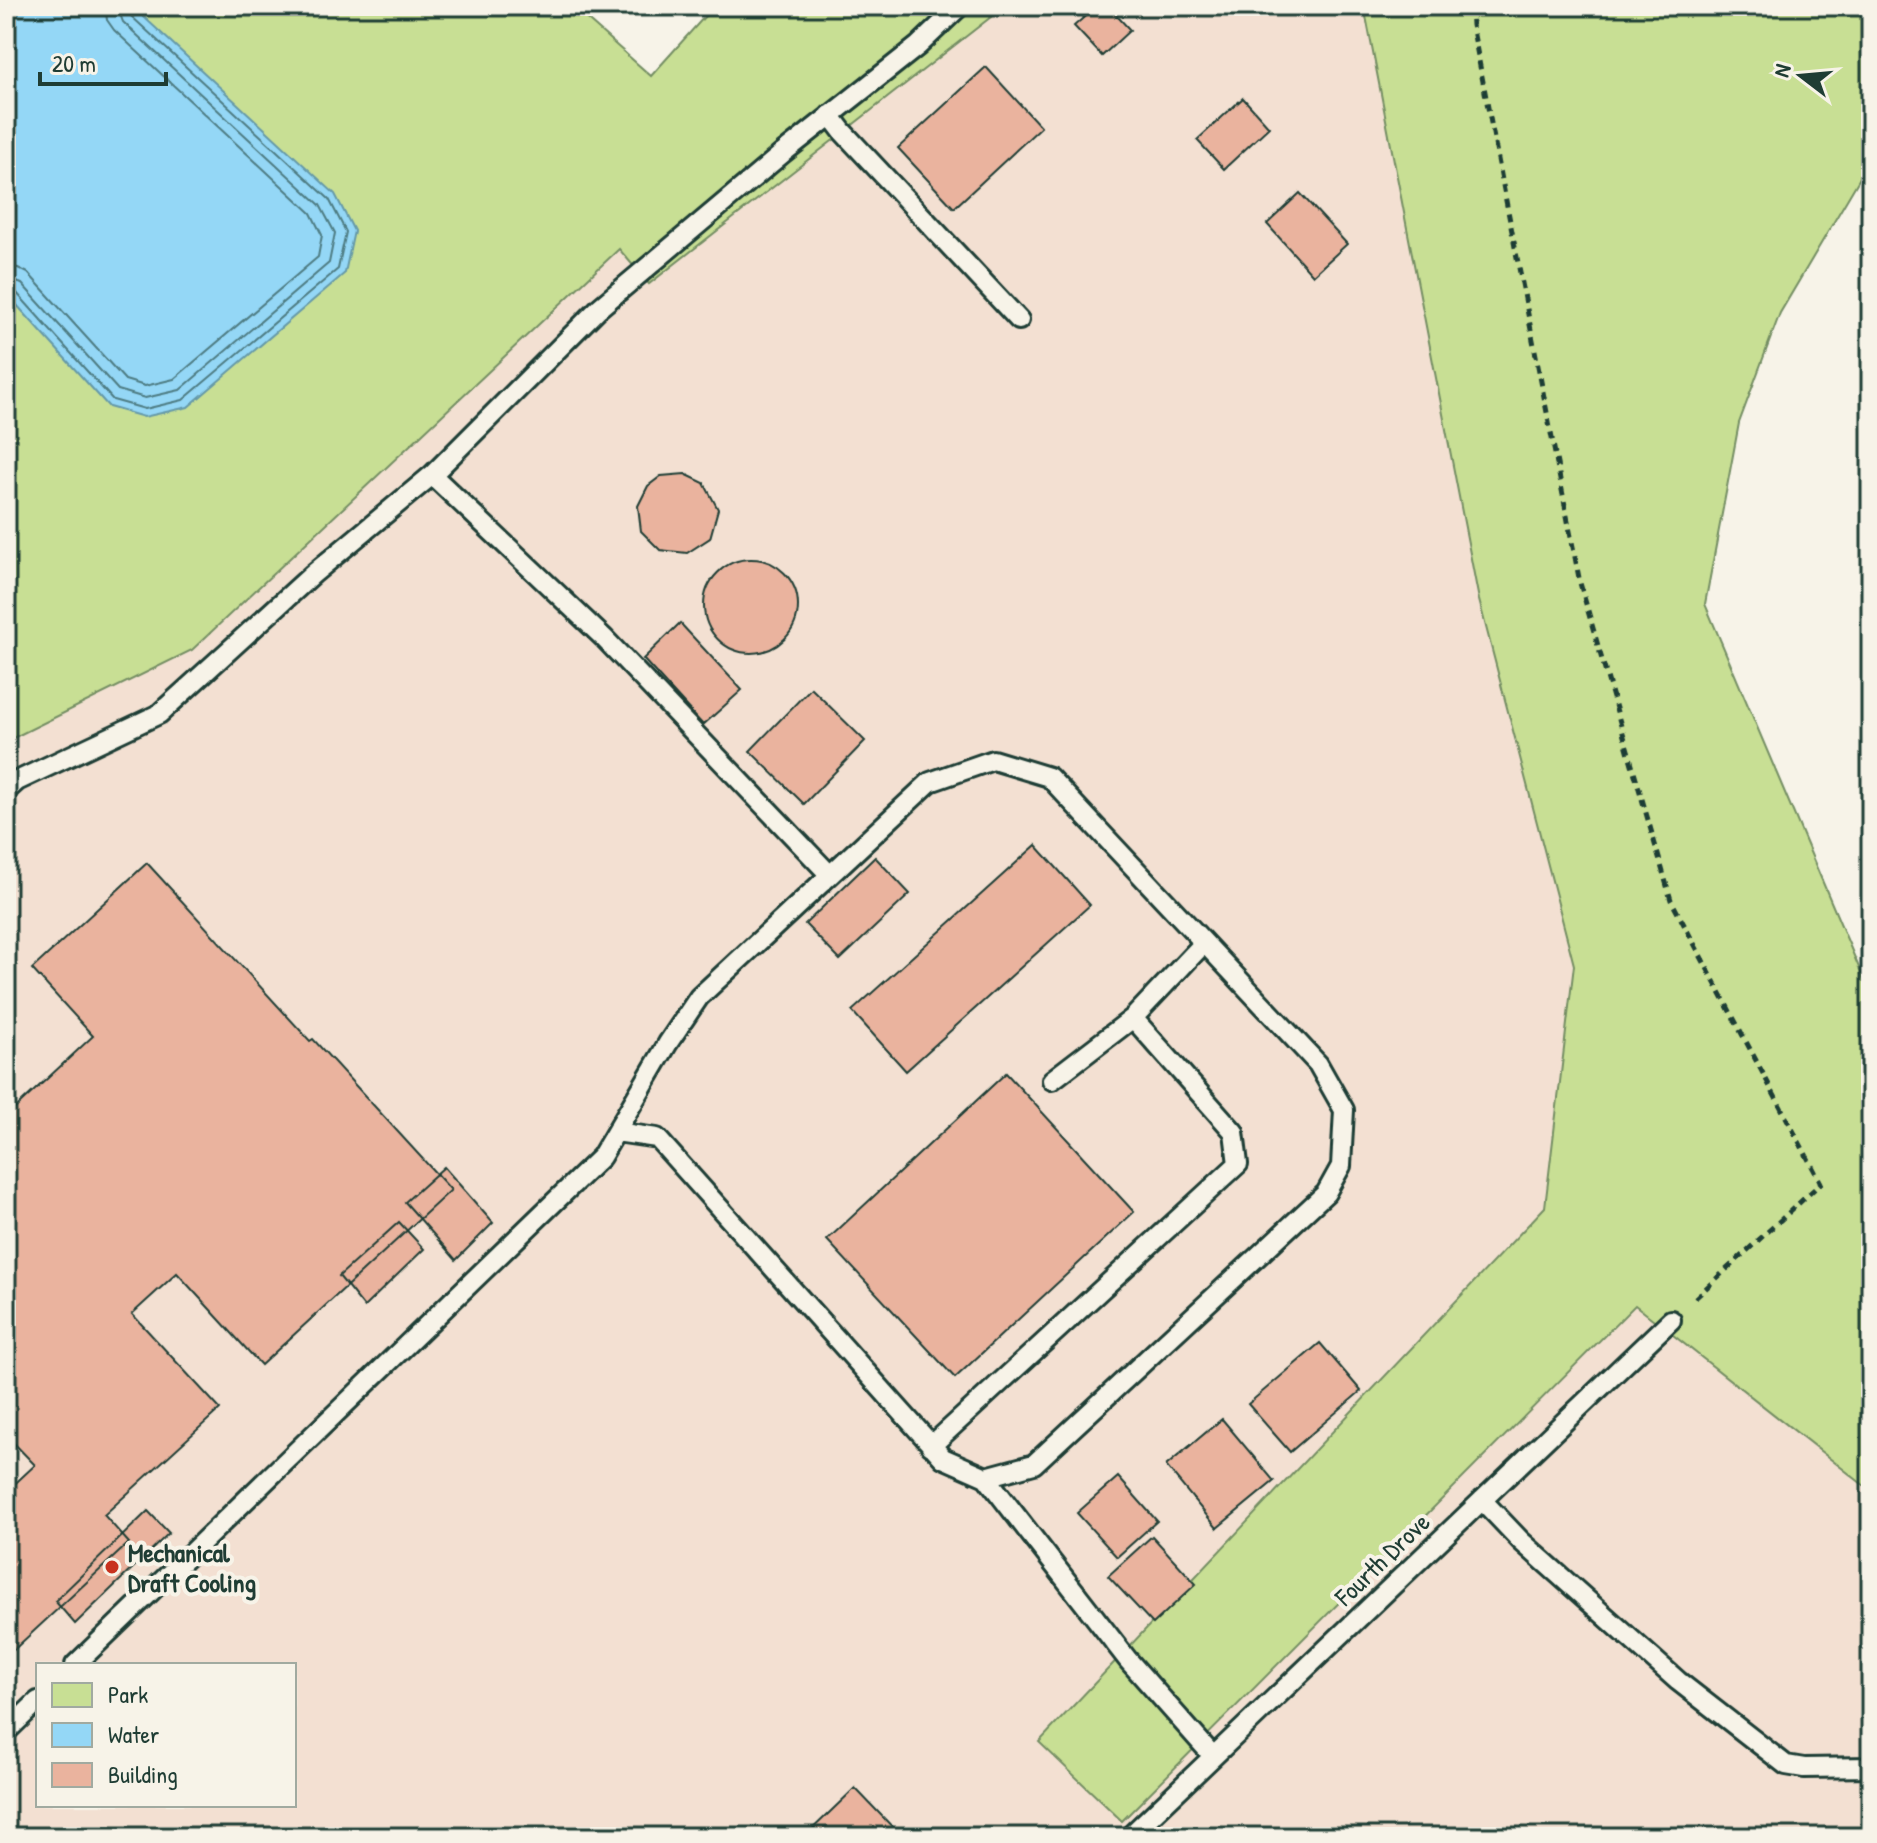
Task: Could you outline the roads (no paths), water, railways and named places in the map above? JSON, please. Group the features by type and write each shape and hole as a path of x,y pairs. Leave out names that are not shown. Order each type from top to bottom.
{"lane":[{"path":"6,791 17,781 159,714 313,574 432,475 599,308 830,115 918,46 960,6"},
{"path":"830,115 1019,320"},
{"path":"432,475 604,638 830,875"},
{"path":"77,1663 601,1157 668,1043 699,997 930,782 993,760 1049,777 1318,1064 1344,1110 1341,1166 1326,1193 1034,1464 986,1477"},
{"path":"1052,1080 1133,1018 1204,943"},
{"path":"931,1446 1238,1164 1234,1132 1133,1018"},
{"path":"616,1132 657,1138 931,1446 943,1458 986,1477 1128,1660 1213,1756"},
{"name":"Fourth Drove","path":"1129,1837 1671,1320"},
{"path":"1482,1500 1521,1541 1678,1681 1786,1765 1804,1768 1871,1767"},
{"path":"8,1725 36,1703"}],"water":[{"path":"6,6 132,6 335,194 354,231 345,273 188,407 144,417 109,407 6,293"}],"place":[{"name":"Mechanical Draft Cooling","path":"112,1567"}]}
